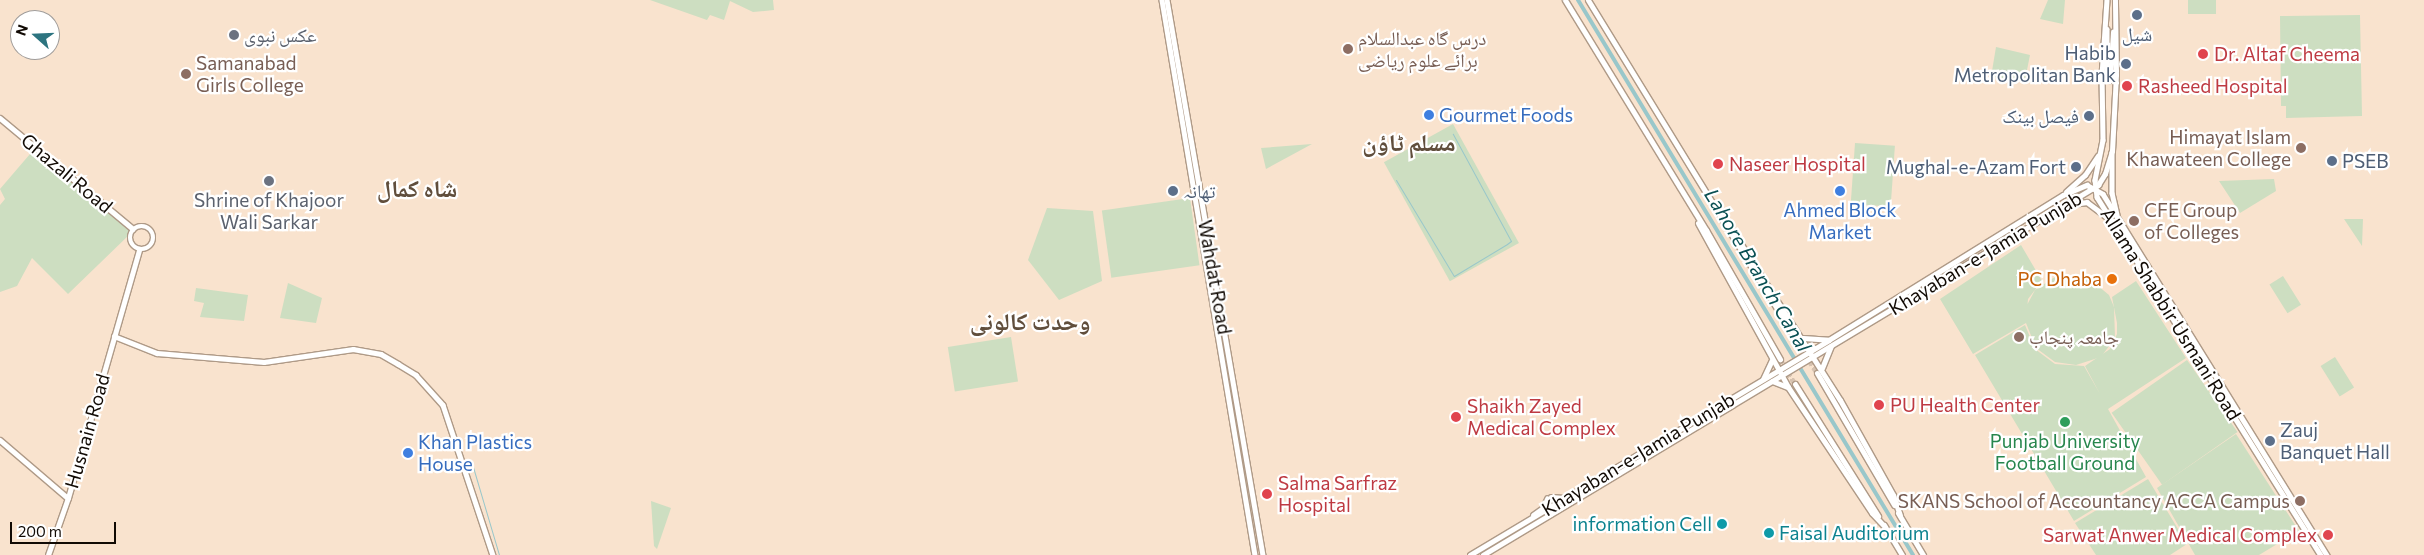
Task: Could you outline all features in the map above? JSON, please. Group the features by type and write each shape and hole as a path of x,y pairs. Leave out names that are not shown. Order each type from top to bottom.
{"highway":[{"path":"1565,0 1780,359"},
{"path":"1588,0 1801,348"},
{"path":"1705,193 1822,369 1888,487 1900,515"},
{"path":"1693,211 1788,387 1872,513 1885,527"},
{"path":"1802,338 1830,343 1822,369"},
{"path":"1763,379 1772,360"},
{"path":"1817,373 1923,555"},
{"path":"1772,381 1788,387"},
{"path":"1795,384 1902,555"}],"main road":[{"name":"Wahdat Road","path":"1162,0 1255,555"},
{"name":"Wahdat Road","path":"1167,0 1263,555"},
{"path":"2107,0 2106,77 2110,80 2115,26"},
{"path":"2115,0 2112,193 2117,216"},
{"path":"2095,187 2102,149 2102,75 2106,26"},
{"name":"Ghazali Road","path":"0,118 133,229"},
{"path":"2063,195 2090,170 2102,149"},
{"path":"2095,187 2105,174 2112,151"},
{"name":"Khayaban-e-Jamia Punjab","path":"1830,343 2063,195 2083,185 2095,187"},
{"name":"Khayaban-e-Jamia Punjab","path":"1484,555 1555,508 1772,381 1786,366 1803,355 1812,353 1830,343 2095,187"},
{"name":"Allama Shabbir Usmani Road","path":"2095,187 2117,216 2328,555"},
{"name":"Allama Shabbir Usmani Road","path":"2095,187 2113,221 2321,555"},
{"path":"2066,205 2087,202 2113,221"},
{"path":"146,226 154,234 150,247 139,250 130,240 133,229 146,226"},
{"name":"Husnain Road","path":"47,554 68,498 139,250"},
{"path":"114,336 157,353 264,362 347,350 381,354 416,375 443,405 492,555"},
{"name":"Khayaban-e-Jamia Punjab","path":"1470,555 1528,521 1555,508 1566,499 1763,379 1790,371 1806,360 1812,353"},
{"path":"0,440 68,498"},
{"path":"1528,521 1543,508 1549,498 1566,499"},
{"path":"1250,555 1254,544"}],"green space":[{"path":"650,0 773,0 774,10 753,12 730,1 724,20 710,15 707,20"},
{"path":"2048,0 2065,0 2063,24 2040,19"},
{"path":"2188,0 2216,0 2216,14 2188,14"},
{"path":"2360,15 2362,116 2286,118 2286,106 2281,106 2280,16"},
{"path":"1996,47 2030,55 2025,80 1991,77"},
{"path":"1453,124 1519,243 1450,281 1384,162"},
{"path":"1855,143 1895,146 1891,207 1851,204"},
{"path":"1312,144 1266,169 1261,148"},
{"path":"36,147 132,228 129,235 68,294 32,258 17,286 0,292 0,205 5,199 0,189"},
{"path":"2274,179 2276,191 2240,213 2219,181"},
{"path":"1190,198 1199,265 1111,278 1102,210"},
{"path":"1047,208 1093,211 1102,281 1059,300 1028,260"},
{"path":"2344,219 2363,219 2362,246"},
{"path":"2021,245 2042,281 2035,290 2058,275 2086,276 2109,295 2114,307 2115,338 2101,357 2076,365 2055,362 2036,348 2026,323 1973,354 1940,299","holes":["2035,290 2028,304 2028,299"]},
{"path":"2283,276 2301,305 2287,313 2269,284"},
{"name":"Punjab University Football Ground","path":"2136,281 2186,358 2108,409 2146,477 2074,521 1975,355 2025,325 2035,349 2055,364 2084,366 2100,394 2085,366 2110,349 2117,334 2112,297"},
{"path":"288,283 322,298 316,323 280,318"},
{"path":"196,288 248,295 244,321 200,317 204,303 194,301"},
{"path":"1011,337 1018,381 955,391 948,347"},
{"path":"2335,357 2354,388 2340,397 2321,366"},
{"path":"2187,360 2237,432 2162,485 2112,413"},
{"path":"2236,434 2299,531 2259,555 2195,555 2157,488"},
{"path":"2148,479 2187,544 2170,555 2096,555 2075,523"},
{"path":"651,501 671,508 657,549 654,546"}],"waterway":[{"name":"Lahore Branch Canal","path":"1578,0 1913,555"},
{"path":"1396,180 1454,276 1511,241 1453,134"},
{"path":"473,467 499,555"}],"tunnel":[{"path":"1801,348 1817,373"},
{"path":"1780,359 1795,384"}],"place":[{"name":"شیل","path":"2137,15"},
{"name":"عکس نبوی","path":"234,35"},
{"name":"درس گاہ عبدالسلام برائے علوم ریاضی","path":"1348,49"},
{"name":"Dr. Altaf Cheema","path":"2203,54"},
{"name":"Habib Metropolitan Bank","path":"2126,64"},
{"name":"Samanabad Girls College","path":"186,74"},
{"name":"Rasheed Hospital","path":"2127,86"},
{"name":"Gourmet Foods","path":"1429,115"},
{"name":"فیصل بینک","path":"2089,116"},
{"name":"Himayat Islam Khawateen College","path":"2301,148"},
{"name":"PSEB","path":"2332,161"},
{"name":"Naseer Hospital","path":"1718,164"},
{"name":"Mughal-e-Azam Fort","path":"2076,167"},
{"name":"Shrine of Khajoor Wali Sarkar","path":"269,181"},
{"name":"تھانہ","path":"1173,191"},
{"name":"Ahmed Block Market","path":"1840,191"},
{"name":"CFE Group of Colleges","path":"2134,221"},
{"name":"PC Dhaba","path":"2112,279"},
{"name":"جامعہ پنجاب","path":"2019,337"},
{"name":"PU Health Center","path":"1879,405"},
{"name":"Shaikh Zayed Medical Complex","path":"1456,417"},
{"name":"Punjab University Football Ground","path":"2065,422"},
{"name":"Zauj Banquet Hall","path":"2270,441"},
{"name":"Khan Plastics House","path":"408,453"},
{"name":"Salma Sarfraz Hospital","path":"1267,494"},
{"name":"SKANS School of Accountancy ACCA Campus","path":"2300,501"},
{"name":"information Cell","path":"1722,524"},
{"name":"Faisal Auditorium","path":"1769,533"},
{"name":"Sarwat Anwer Medical Complex","path":"2328,535"}],"district":[{"name":"مسلم ٹاؤن","path":"1409,142"},
{"name":"شاہ کمال","path":"417,188"},
{"name":"وحدت کالونی","path":"1030,321"}]}
